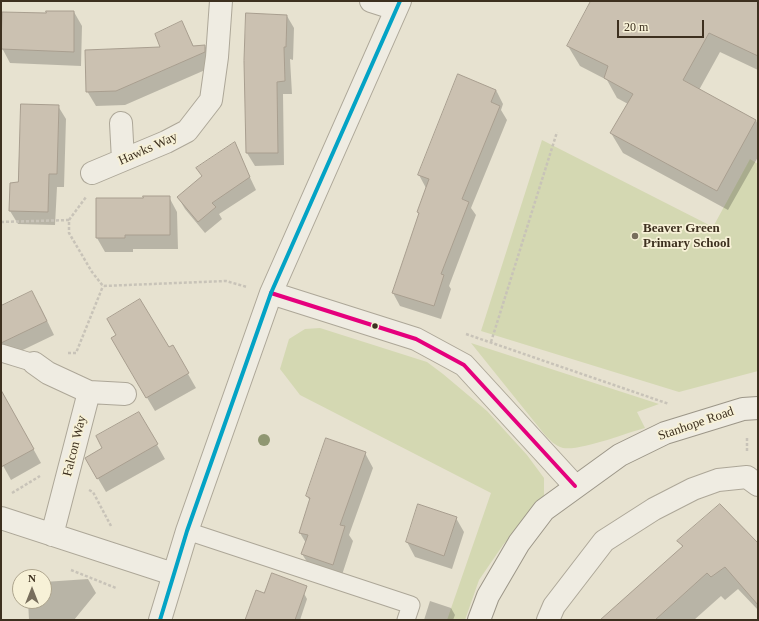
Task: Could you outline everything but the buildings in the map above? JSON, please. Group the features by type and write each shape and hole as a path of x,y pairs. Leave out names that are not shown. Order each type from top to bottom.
{"street":[{"name":"Hawks Way","path":"92,172 123,160 187,131 211,100 217,57 221,1"},
{"path":"160,620 187,531 271,293 398,5 371,1"},
{"path":"121,123 123,160"},
{"path":"271,293 416,339 464,365 575,486"},
{"path":"41,368 89,392 125,394"},
{"name":"Falcon Way","path":"52,535 89,392"},
{"name":"Stanhope Road","path":"479,620 488,596 523,538 544,510 575,486 597,473 620,455 665,433 743,409 758,408"},
{"path":"548,620 554,606 604,541 654,509 693,489 718,480 747,477 758,485"},
{"path":"1,518 173,574"}],"lane":[{"path":"1,353 41,368"},
{"path":"187,531 411,605 406,620"}],"path":[{"path":"491,342 557,132"},
{"path":"1,222 69,220 69,233 92,272 103,286"},
{"path":"103,286 226,282 271,293"},
{"path":"41,368 59,353 76,353 103,286"},
{"path":"463,333 665,401 673,407"}],"green space":[{"path":"542,140 713,227 750,159 758,164 758,371 679,392 481,331"},
{"path":"320,328 427,362 487,411 527,455 544,478 544,497 503,545 479,580 465,620 447,620 491,493 300,395 280,369 289,339 305,329"},
{"path":"471,343 659,404 637,412 645,428 581,447 563,448 553,443 545,435"}],"transit line":[{"path":"160,620 187,531 271,293 400,1"},
{"name":"20","path":"271,293 416,339 464,365 575,486"}],"place":[{"name":"Beaver Green Primary School","path":"635,236"}]}
